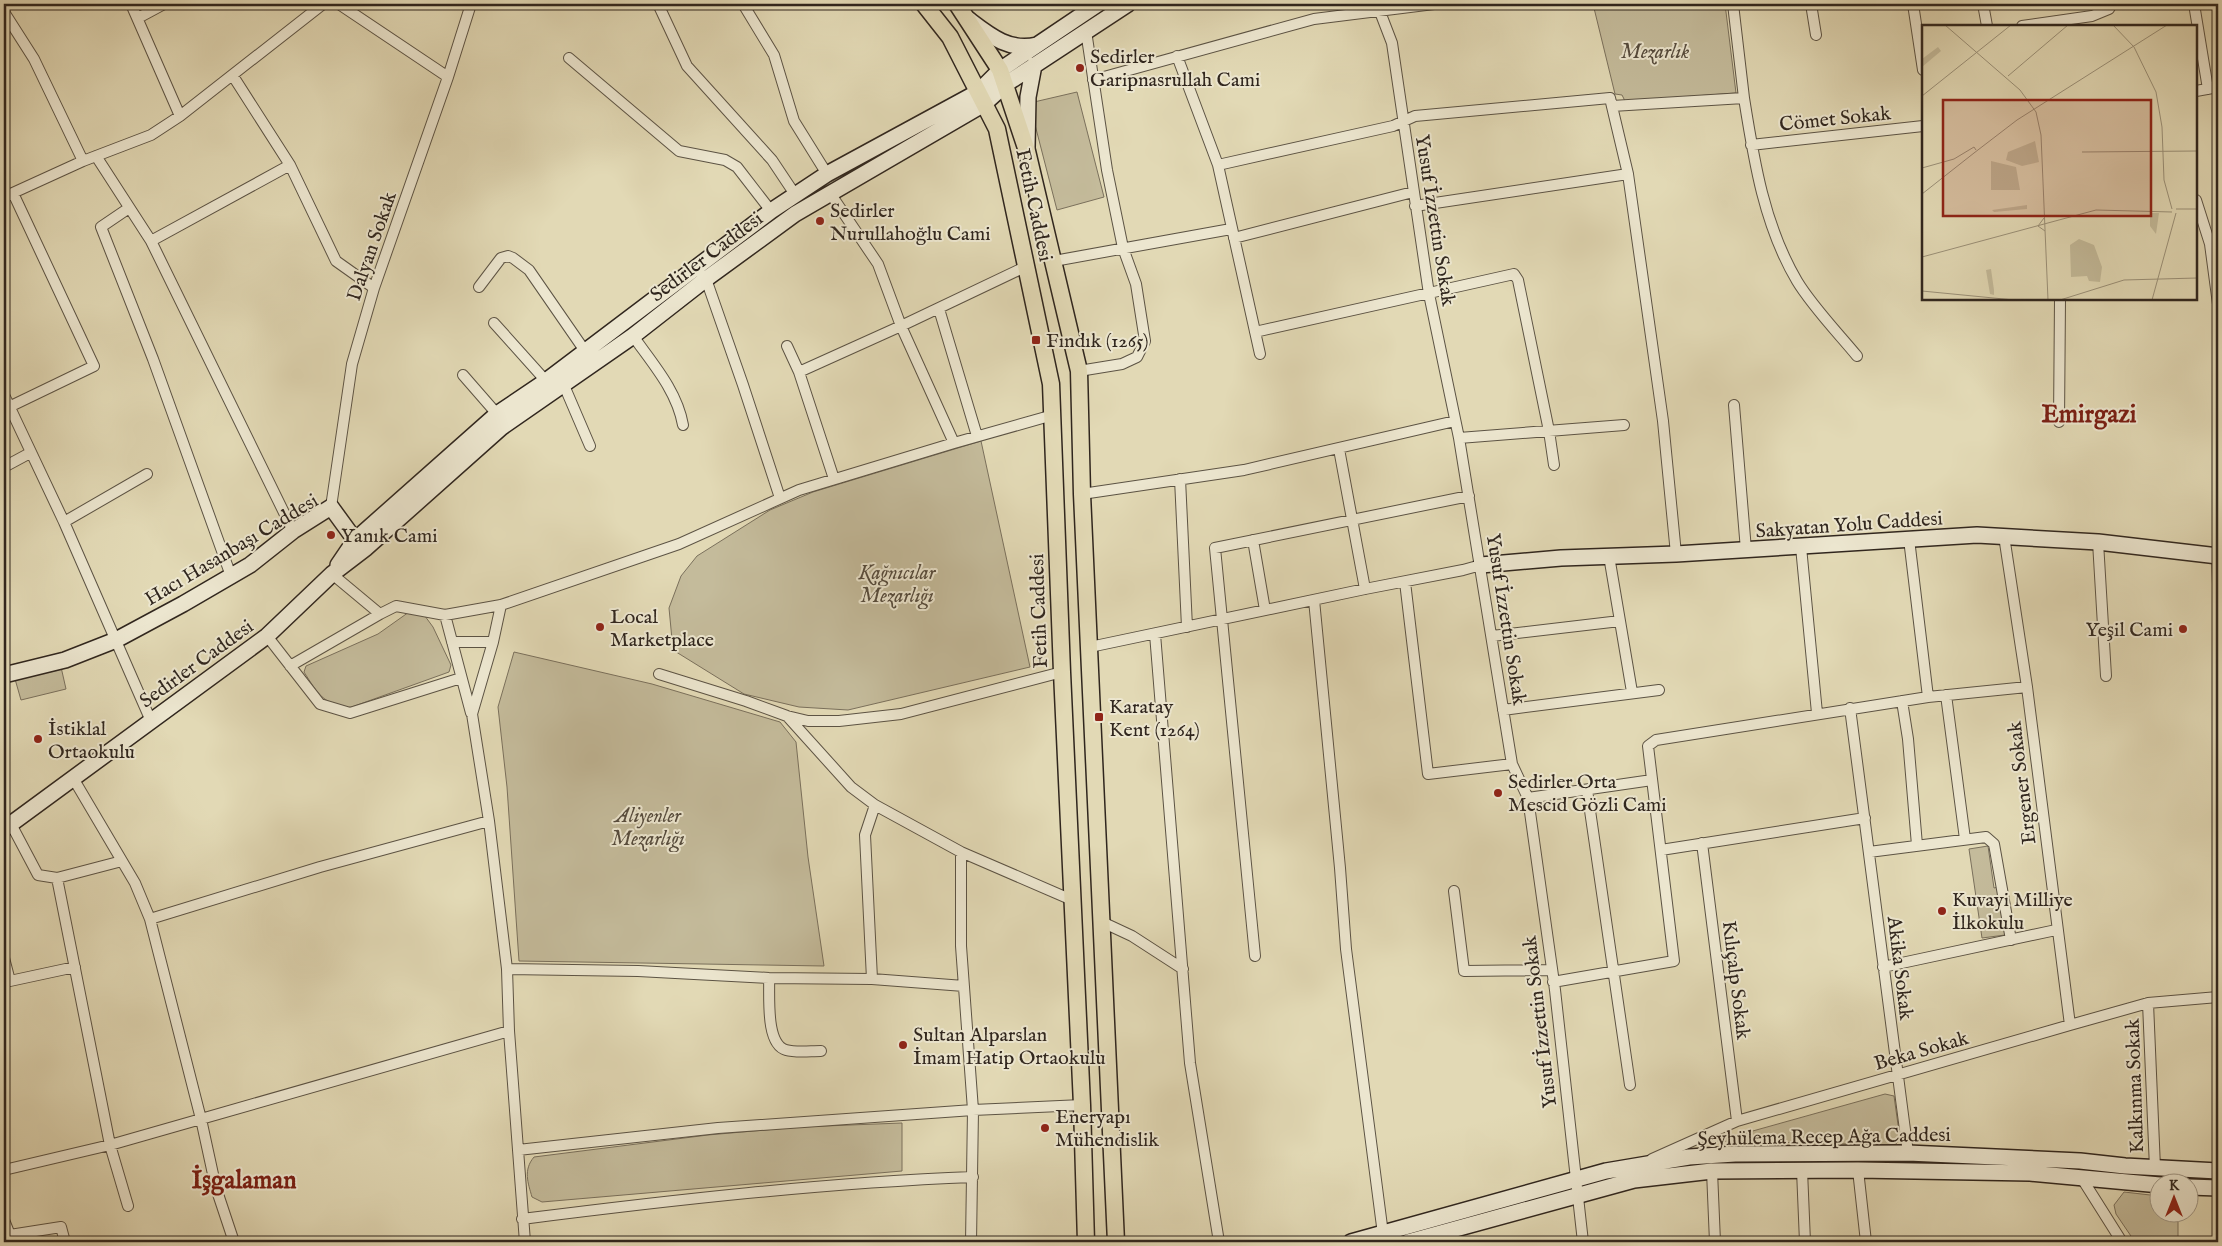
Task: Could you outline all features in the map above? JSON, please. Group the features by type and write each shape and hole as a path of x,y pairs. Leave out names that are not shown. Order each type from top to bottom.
{"main road":[{"name":"Fetih Caddesi","path":"924,4 950,37 997,129 1051,384 1082,1105 1086,1242"},
{"name":"Fetih Caddesi","path":"958,4 1003,77 1027,151 1079,371 1082,494 1116,1242"},
{"path":"1086,1207 1093,1242"}],"street":[{"path":"131,4 180,116"},
{"path":"138,18 164,4"},
{"path":"9,407 94,366 8,195 83,161 151,134 180,116 233,76 323,4"},
{"path":"339,4 448,77"},
{"name":"Dalyan Sokak","path":"331,507 352,364 374,288 448,77 471,4"},
{"path":"658,4 687,66 772,160 796,196"},
{"path":"744,4 774,55 794,121 827,174"},
{"name":"Sedirler Caddesi","path":"332,574 354,540 497,414 546,381 585,351 700,273 981,98 1038,44 1098,4"},
{"name":"Sedirler Caddesi","path":"1003,77 1034,65 1128,4"},
{"path":"1093,80 1314,19 1378,7 1434,4"},
{"path":"1734,4 1751,145 1762,194 1774,232 1798,282 1857,356"},
{"path":"1810,4 1816,35"},
{"path":"1913,4 1922,63"},
{"path":"1983,4 1987,25"},
{"path":"2029,25 2092,16 2109,9 2112,4"},
{"path":"2194,4 2213,88 2197,91"},
{"name":"Yusuf İzzettin Sokak","path":"1378,7 1392,43 1429,294 1459,438 1512,764 1528,798 1554,982 1583,1242"},
{"path":"4,12 34,59 83,161"},
{"path":"967,18 1004,44 1025,48 1038,44"},
{"path":"1079,371 1122,364 1137,357 1144,341 1136,284 1123,248 1100,132 1086,31"},
{"path":"1177,56 1218,165 1260,354"},
{"path":"569,58 679,151 725,160 737,167 771,211"},
{"path":"1027,151 1028,97 1034,65"},
{"path":"233,76 290,165 336,261 374,288"},
{"name":"Sedirler Caddesi","path":"8,826 267,636 332,574 366,548 502,427 633,336 700,273 771,211 827,174 981,98"},
{"path":"1218,165 1393,126 1402,120 1415,116 1610,98 1628,174 1663,421 1676,554"},
{"path":"1612,106 1744,98"},
{"name":"Cömet Sokak","path":"1751,145 1922,126"},
{"path":"96,156 151,241 294,531"},
{"path":"151,241 290,165"},
{"path":"1415,206 1628,174"},
{"path":"1054,261 1123,248 1233,233 1413,192"},
{"path":"830,193 878,264 901,326 954,442"},
{"path":"2197,203 2210,244 2218,304"},
{"path":"129,208 101,228 153,358 232,576"},
{"path":"479,287 500,258 508,256 513,258 529,270 585,351"},
{"path":"799,372 1027,266"},
{"path":"700,273 743,385 780,498"},
{"path":"1255,332 1514,274 1518,280 1550,432 1554,465"},
{"path":"2059,422 2060,300"},
{"path":"938,309 977,436"},
{"path":"494,323 546,381"},
{"path":"633,336 672,391 680,408 683,425"},
{"path":"787,346 799,372 834,479"},
{"path":"463,375 497,414"},
{"path":"563,383 590,446"},
{"path":"4,395 64,522 151,721"},
{"path":"1734,405 1746,550"},
{"path":"290,666 396,606 444,615 501,605 679,544 800,490 954,442 1052,415"},
{"path":"1082,494 1244,470 1455,421"},
{"path":"1459,438 1624,425"},
{"path":"1339,449 1365,589"},
{"path":"4,466 30,453"},
{"path":"64,522 148,474"},
{"path":"1180,479 1187,627"},
{"path":"1255,956 1215,548 1469,496"},
{"name":"Hacı Hasanbaşı Caddesi","path":"4,675 65,660 116,640 184,604 250,565 294,531 331,507 354,540"},
{"name":"Sakyatan Yolu Caddesi","path":"1481,565 1512,561 1801,547 1909,538 2004,536 2098,542 2218,556"},
{"name":"Ergener Sokak","path":"2004,536 2027,687 2056,930 2070,1025"},
{"path":"1909,538 1928,697"},
{"path":"1253,540 1265,610"},
{"path":"2098,542 2106,676"},
{"path":"1801,547 1817,713"},
{"path":"1610,556 1632,692"},
{"path":"2218,556 2218,584"},
{"path":"1090,647 1481,565"},
{"path":"332,574 380,614"},
{"path":"1405,582 1428,774 1512,764"},
{"path":"1314,600 1346,948 1384,1234"},
{"path":"472,714 493,642 501,605"},
{"path":"444,615 472,714 490,821 507,969 508,1031 524,1242"},
{"path":"1492,636 1620,621"},
{"path":"1155,634 1190,1063 1219,1242"},
{"path":"267,636 320,704 350,713 461,678"},
{"path":"452,642 493,642"},
{"path":"659,674 787,716 808,721 839,721 901,714 1062,672"},
{"path":"1554,982 1674,961 1648,746 1656,740 1850,708 1928,697 2027,687"},
{"path":"1503,710 1659,690"},
{"path":"1946,695 1965,839"},
{"path":"1902,701 1908,739 1917,845"},
{"name":"Akika Sokak","path":"1850,708 1908,1153"},
{"path":"787,716 851,787 874,805 961,852 1072,900"},
{"path":"73,778 122,861 150,919 201,1119 216,1188 234,1242"},
{"path":"1528,798 1652,780"},
{"path":"1587,790 1630,1085"},
{"path":"872,979 865,835 874,805"},
{"path":"1661,850 1865,818"},
{"path":"150,919 320,868 490,821"},
{"path":"8,826 38,875 57,878 122,861"},
{"path":"1869,852 1986,837 1994,844 2011,940"},
{"name":"Kılıçalp Sokak","path":"1702,843 1737,1121"},
{"path":"961,852 961,946 973,1110 971,1242"},
{"path":"57,878 110,1146 128,1206"},
{"path":"1454,891 1464,971 1552,970"},
{"path":"1102,922 1132,936 1183,969"},
{"path":"1883,967 2056,930"},
{"path":"4,958 10,981 75,967"},
{"path":"507,969 638,971 769,978 872,979 964,986"},
{"path":"769,978 772,1034 779,1046 786,1050 821,1051"},
{"name":"Beka Sokak","path":"1642,1164 1737,1121 2148,1003 2218,997"},
{"name":"Kalkınma Sokak","path":"2148,1003 2155,1168"},
{"path":"4,1170 110,1146 508,1031"},
{"path":"518,1150 718,1128 973,1110 1082,1105"},
{"name":"Şeyhülema Recep Ağa Caddesi","path":"1350,1242 1575,1180 1642,1164 1735,1154 1908,1153 2080,1161 2155,1168 2218,1171"},
{"path":"1802,1170 1805,1242"},
{"path":"1858,1170 1866,1242"},
{"name":"Şeyhülema Recep Ağa Caddesi","path":"1408,1242 1634,1180 1712,1171 1858,1170 2030,1173 2150,1184"},
{"path":"1712,1171 1715,1242"},
{"path":"522,1219 672,1200 898,1180 973,1177"},
{"path":"2082,1177 2122,1242"},
{"path":"2200,1187 2218,1188"},
{"path":"4,1220 10,1235 60,1227 65,1242"}],"green space":[{"name":"Mezarlık","path":"1593,4 1725,4 1736,93 1625,101 1622,95 1615,94"},
{"path":"1077,92 1104,197 1057,210 1033,117 1034,102"},
{"name":"Kağnıcılar Mezarlığı","path":"981,441 1030,667 848,710 799,707 744,694 673,650 669,608 681,576 697,556 770,510 813,492"},
{"path":"409,612 422,612 433,627 451,665 449,672 349,708 327,700 317,692 304,672 306,666 378,634"},
{"name":"Aliyenler Mezarlığı","path":"514,652 652,684 780,722 796,742 808,857 824,966 519,961 507,787 498,707"},
{"path":"61,667 66,689 21,700 15,679"},
{"path":"1988,846 1994,888 1998,887 2005,935 1982,938 1969,849"},
{"path":"1885,1094 1894,1096 1900,1139 1895,1145 1717,1141"},
{"path":"902,1123 902,1171 542,1202 532,1197 528,1182 528,1167 534,1157 708,1135 799,1127"},
{"path":"2124,1192 2150,1195 2150,1224 2178,1224 2178,1242 2135,1242 2116,1214 2114,1205"}],"place":[{"name":"Sedirler Garipnasrullah Cami","path":"1080,68"},
{"name":"Sedirler Nurullahoğlu Cami","path":"820,221"},
{"name":"Fındık (1265)","path":"1036,340"},
{"name":"Yanık Cami","path":"331,535"},
{"name":"Local Marketplace","path":"600,627"},
{"name":"Yeşil Cami","path":"2183,629"},
{"name":"Karatay Kent (1264)","path":"1099,717"},
{"name":"İstiklal Ortaokulu","path":"38,739"},
{"name":"Sedirler Orta Mescid Gözli Cami","path":"1498,793"},
{"name":"Kuvayi Milliye İlkokulu","path":"1942,911"},
{"name":"Sultan Alparslan İmam Hatip Ortaokulu","path":"903,1045"},
{"name":"Eneryapı Mühendislik","path":"1045,1128"}],"district":[{"name":"Emirgazi","path":"2089,413"},
{"name":"İşgalaman","path":"244,1179"}]}
